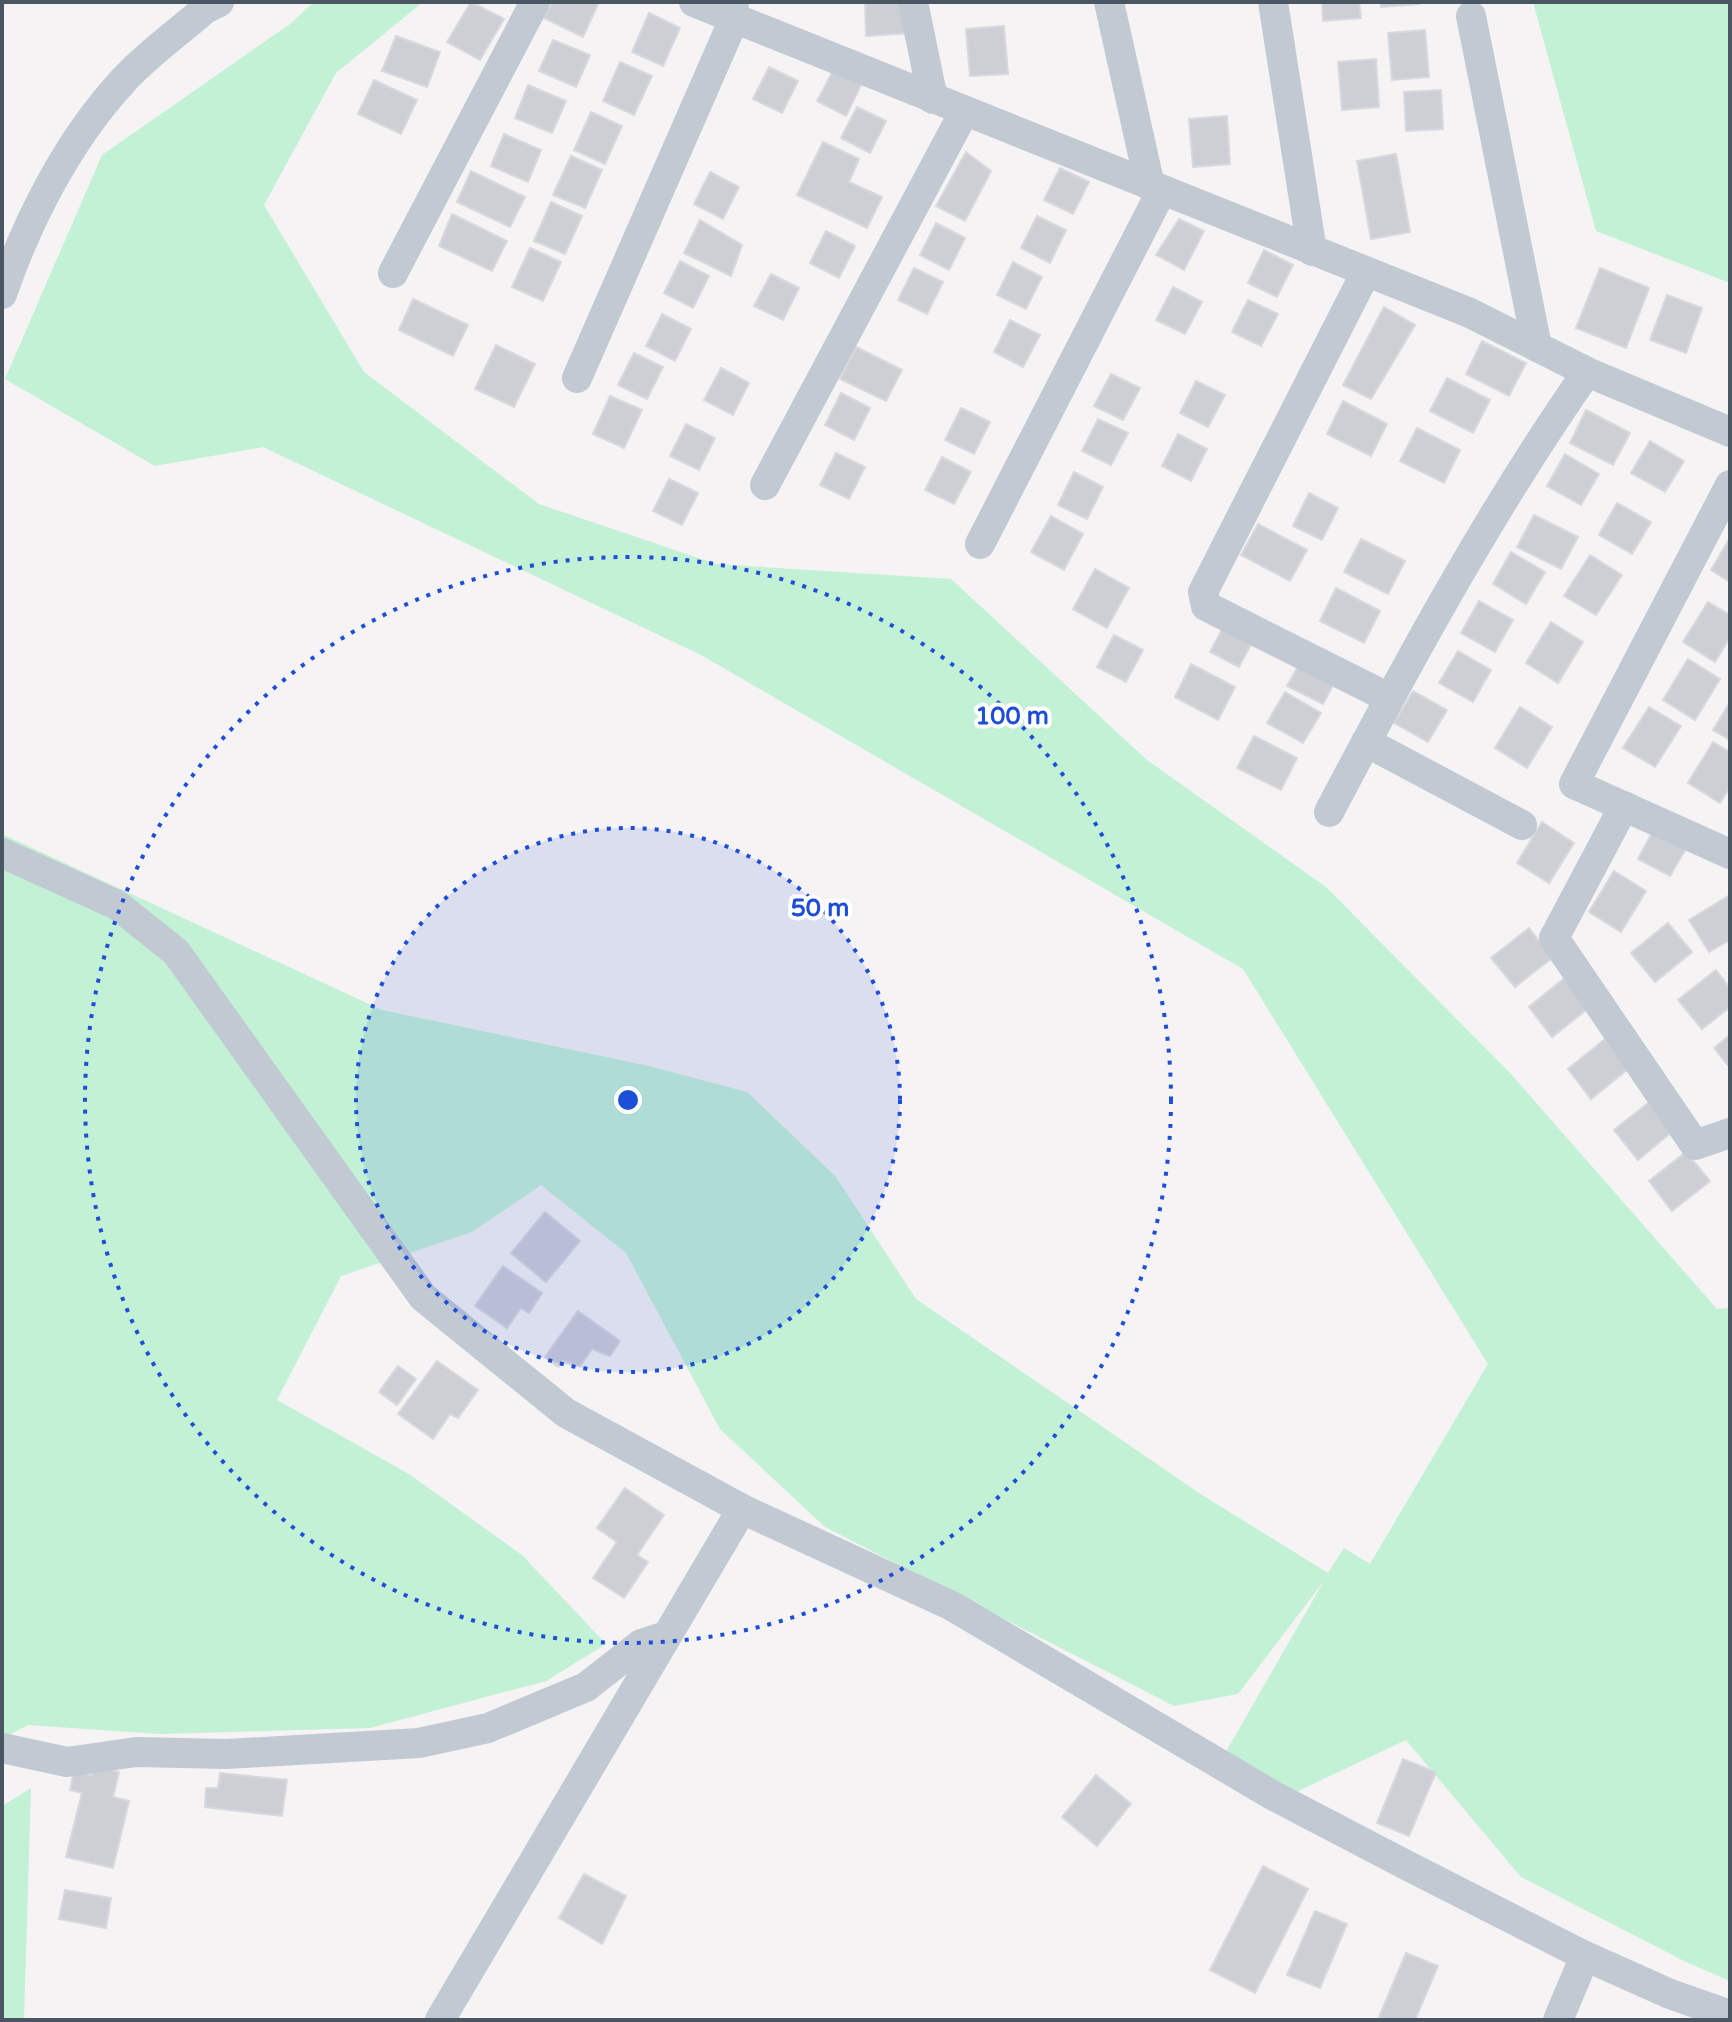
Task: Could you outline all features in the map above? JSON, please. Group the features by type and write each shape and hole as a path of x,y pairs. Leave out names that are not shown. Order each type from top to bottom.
{"street":[{"path":"2,294 21,241 82,135 122,81 205,9 219,2"},
{"path":"393,273 535,2"},
{"path":"694,2 734,10 964,112 1470,313 1587,372 1730,432"},
{"path":"913,2 933,99"},
{"path":"980,544 1156,188 1109,2"},
{"path":"1273,2 1312,251"},
{"path":"577,378 734,10"},
{"path":"1471,16 1537,347"},
{"path":"765,485 964,112"},
{"path":"1366,272 1203,592 1206,606 1389,698"},
{"path":"1329,812 1389,698 1544,434 1587,372"},
{"path":"1730,485 1574,784 1730,854"},
{"path":"1366,742 1522,825"},
{"path":"1624,806 1554,938 1695,1145 1730,1133"},
{"path":"2,853 117,905 176,952 423,1297 566,1413 742,1509 952,1606 1274,1796 1585,1956 1670,1994 1730,2015"},
{"path":"440,2020 742,1509"},
{"path":"2,1748 67,1762 136,1752 227,1754 419,1743 488,1728 586,1687 641,1644 666,1636"},
{"path":"1558,2020 1585,1956"}],"green space":[{"path":"314,2 423,2 336,73 264,205 364,372 539,504 716,564 951,579 1147,760 1326,887 1510,1073 1717,1309 1730,1308 1730,1981 1686,1962 1521,1877 1406,1740 1296,1792 1223,1757 1324,1581 1238,1694 1174,1706 825,1527 720,1429 626,1253 541,1185 472,1232 341,1276 277,1400 409,1474 522,1555 606,1644 546,1681 370,1728 160,1734 28,1725 2,1739 2,834 382,1010 649,1066 747,1092 836,1177 916,1299 1202,1495 1328,1573 1344,1548 1370,1564 1488,1364 1243,969 701,655 263,447 155,466 5,379 102,155 290,24"},
{"path":"1533,2 1730,2 1730,283 1596,231"},
{"path":"31,1788 24,2020 2,2020 2,1806"}],"building":[{"path":"471,2 504,19 480,60 447,42"},
{"path":"552,2 599,2 583,37 544,18"},
{"path":"865,2 912,2 913,33 866,36"},
{"path":"1322,2 1359,2 1361,18 1323,21"},
{"path":"1381,2 1419,2 1419,4 1381,7"},
{"path":"649,13 680,28 663,66 632,52"},
{"path":"1004,26 1008,74 970,76 966,29"},
{"path":"1425,30 1429,77 1392,80 1388,33"},
{"path":"396,36 440,52 427,87 382,71"},
{"path":"553,40 590,55 576,87 539,71"},
{"path":"1376,59 1379,107 1342,110 1338,62"},
{"path":"620,62 652,76 634,115 603,101"},
{"path":"769,67 798,81 782,113 753,99"},
{"path":"834,69 862,83 846,116 817,101"},
{"path":"374,80 417,100 401,134 358,114"},
{"path":"528,85 566,101 552,133 515,118"},
{"path":"1441,90 1443,129 1406,131 1404,92"},
{"path":"857,107 886,121 870,153 841,138"},
{"path":"591,112 622,126 605,164 574,150"},
{"path":"1227,116 1230,164 1193,167 1189,119"},
{"path":"504,134 541,150 528,182 491,166"},
{"path":"823,142 859,159 849,182 882,197 867,228 797,195"},
{"path":"966,152 991,171 965,221 936,206"},
{"path":"1396,154 1410,232 1371,239 1357,161"},
{"path":"571,156 602,170 585,208 553,195"},
{"path":"1060,168 1089,182 1073,214 1044,200"},
{"path":"471,171 525,197 510,227 457,202"},
{"path":"710,172 739,187 723,219 694,204"},
{"path":"551,202 582,216 565,254 534,241"},
{"path":"452,214 507,241 492,271 439,246"},
{"path":"1037,216 1066,230 1050,263 1021,248"},
{"path":"1179,219 1204,231 1184,270 1156,255"},
{"path":"700,220 742,245 731,276 684,253"},
{"path":"936,223 965,238 949,270 920,255"},
{"path":"826,231 855,246 839,278 810,263"},
{"path":"530,248 561,262 543,301 512,287"},
{"path":"1264,250 1293,265 1277,297 1248,283"},
{"path":"680,261 709,276 693,308 664,293"},
{"path":"1013,262 1042,277 1026,309 997,295"},
{"path":"914,268 943,282 927,314 898,300"},
{"path":"1600,268 1649,288 1626,348 1576,328"},
{"path":"771,274 799,288 783,320 754,306"},
{"path":"1173,287 1202,302 1185,334 1156,320"},
{"path":"1667,295 1702,308 1686,353 1650,340"},
{"path":"413,299 468,325 453,356 399,330"},
{"path":"1248,300 1278,314 1261,346 1232,332"},
{"path":"1384,307 1415,325 1371,399 1343,385"},
{"path":"662,314 691,329 675,361 646,346"},
{"path":"1010,320 1040,335 1023,367 994,352"},
{"path":"1482,341 1526,363 1509,396 1466,374"},
{"path":"496,345 535,364 514,407 475,389"},
{"path":"856,347 902,370 886,401 840,379"},
{"path":"634,353 663,367 647,399 618,385"},
{"path":"721,368 749,383 733,415 704,400"},
{"path":"1111,374 1140,388 1123,420 1094,406"},
{"path":"1447,378 1490,400 1473,433 1430,411"},
{"path":"1196,381 1225,395 1208,427 1180,413"},
{"path":"841,393 870,408 854,440 825,425"},
{"path":"610,396 642,410 624,448 593,434"},
{"path":"1343,401 1387,424 1371,456 1327,434"},
{"path":"961,408 990,422 974,454 945,440"},
{"path":"1586,410 1630,433 1613,465 1570,443"},
{"path":"1098,419 1128,433 1111,465 1082,451"},
{"path":"686,424 715,438 699,470 670,456"},
{"path":"1417,428 1460,450 1444,483 1400,461"},
{"path":"1178,434 1207,449 1191,481 1162,466"},
{"path":"1650,441 1684,461 1665,492 1631,473"},
{"path":"836,453 865,467 849,499 820,485"},
{"path":"1565,454 1599,474 1581,505 1547,486"},
{"path":"942,457 971,472 954,504 925,490"},
{"path":"1074,472 1103,487 1087,519 1058,505"},
{"path":"669,479 698,493 682,525 653,511"},
{"path":"1309,493 1338,508 1322,540 1293,526"},
{"path":"1617,503 1651,522 1632,554 1599,535"},
{"path":"1534,515 1578,537 1561,569 1517,547"},
{"path":"1051,516 1083,534 1064,570 1031,552"},
{"path":"1258,524 1307,550 1290,581 1241,555"},
{"path":"1730,538 1730,582 1711,570"},
{"path":"1361,539 1405,561 1388,594 1344,572"},
{"path":"1511,552 1545,572 1526,604 1493,584"},
{"path":"1590,555 1622,575 1596,615 1564,596"},
{"path":"1095,569 1129,588 1107,628 1073,609"},
{"path":"1336,588 1380,611 1364,643 1320,621"},
{"path":"1479,601 1513,620 1495,652 1461,633"},
{"path":"1708,602 1730,615 1730,637 1715,662 1683,642"},
{"path":"1227,620 1256,635 1239,667 1210,652"},
{"path":"1551,622 1583,642 1558,683 1526,663"},
{"path":"1114,635 1143,650 1126,682 1097,667"},
{"path":"1458,651 1491,670 1473,702 1439,683"},
{"path":"1688,659 1720,679 1695,720 1663,700"},
{"path":"1301,661 1336,680 1323,704 1287,686"},
{"path":"1191,664 1235,687 1218,720 1175,697"},
{"path":"1413,691 1447,710 1428,742 1394,723"},
{"path":"1285,692 1321,713 1303,743 1267,723"},
{"path":"1730,702 1730,740 1713,730"},
{"path":"1520,707 1552,727 1527,768 1495,748"},
{"path":"1649,707 1681,726 1655,767 1623,748"},
{"path":"1254,736 1297,758 1281,790 1237,768"},
{"path":"1713,742 1730,752 1730,787 1720,803 1688,783"},
{"path":"1542,822 1574,843 1549,883 1517,863"},
{"path":"1654,829 1687,847 1670,876 1638,859"},
{"path":"1614,871 1646,891 1621,932 1589,912"},
{"path":"1730,895 1730,940 1709,952 1689,920"},
{"path":"1668,923 1692,952 1655,982 1631,953"},
{"path":"1529,928 1552,958 1515,987 1491,958"},
{"path":"1716,970 1730,988 1730,1007 1702,1029 1678,1000"},
{"path":"1566,977 1590,1007 1552,1037 1529,1007"},
{"path":"1730,1035 1730,1068 1714,1048"},
{"path":"1605,1039 1628,1069 1591,1099 1568,1069"},
{"path":"1652,1100 1675,1129 1638,1160 1614,1130"},
{"path":"1686,1152 1710,1181 1672,1211 1649,1181"},
{"path":"545,1212 580,1241 546,1282 511,1253"},
{"path":"503,1266 542,1293 529,1313 521,1308 507,1328 475,1306"},
{"path":"578,1311 620,1341 610,1356 592,1349 580,1366 564,1361 558,1367 545,1357"},
{"path":"437,1361 478,1390 458,1418 450,1414 433,1439 398,1414"},
{"path":"398,1366 416,1379 397,1405 379,1392"},
{"path":"625,1488 664,1515 637,1555 648,1562 624,1598 593,1578 617,1542 597,1528"},
{"path":"1403,1759 1436,1772 1409,1836 1377,1823"},
{"path":"94,1766 119,1772 113,1797 129,1801 113,1868 66,1857 82,1793 70,1790 74,1771 92,1775"},
{"path":"220,1773 287,1780 282,1816 205,1807 206,1788 218,1788"},
{"path":"1096,1775 1131,1804 1097,1846 1062,1817"},
{"path":"1263,1866 1308,1889 1255,1993 1210,1970"},
{"path":"584,1874 626,1896 602,1944 559,1918"},
{"path":"65,1890 111,1898 106,1928 59,1919"},
{"path":"1315,1911 1347,1924 1320,1988 1287,1975"},
{"path":"1406,1953 1438,1966 1415,2020 1386,2020 1379,2017"}]}
